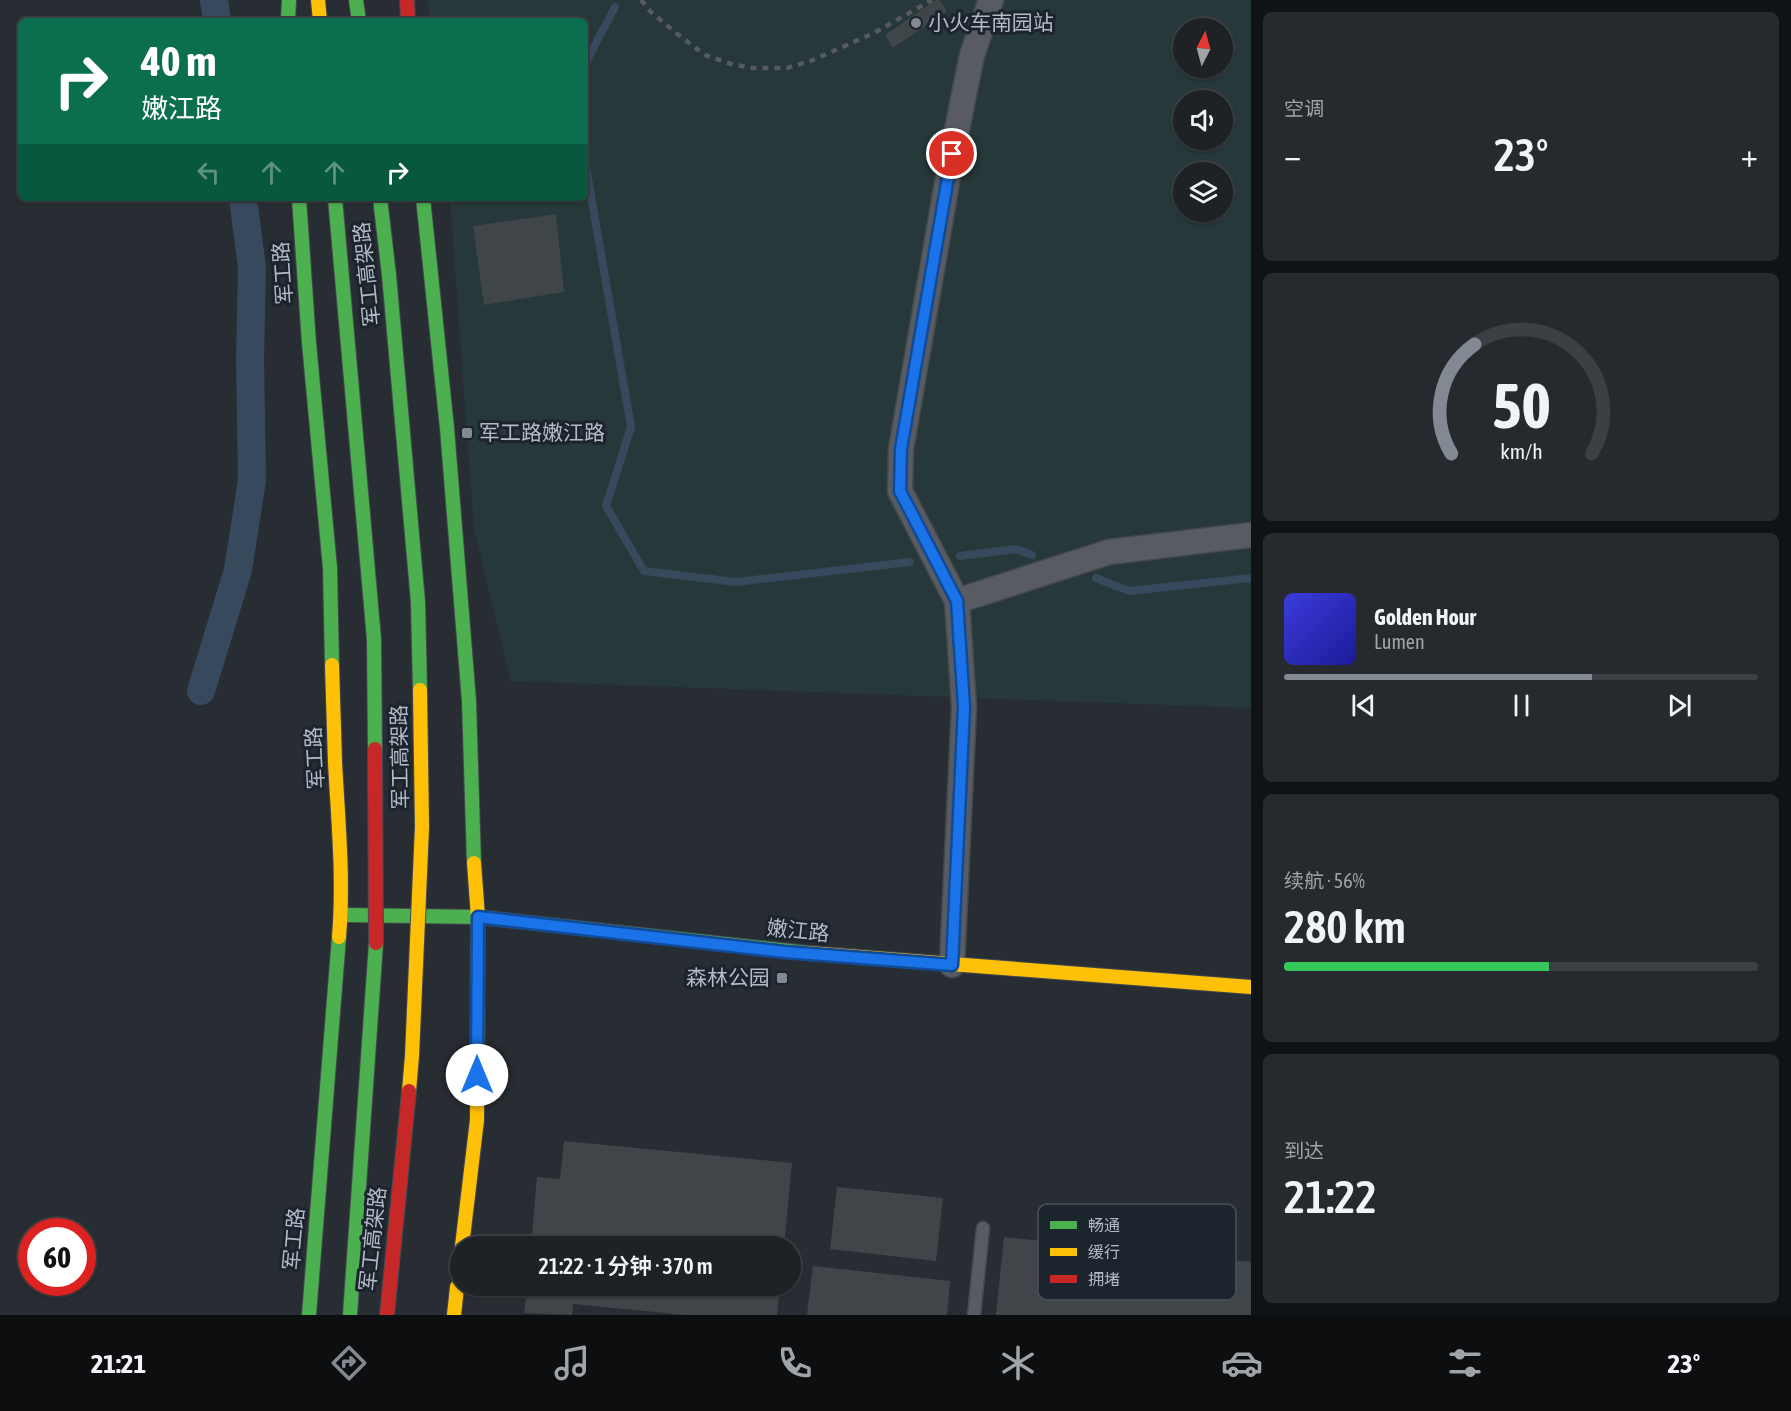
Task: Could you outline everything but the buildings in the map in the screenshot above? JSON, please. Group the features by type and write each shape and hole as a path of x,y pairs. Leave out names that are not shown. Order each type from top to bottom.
{"main road":[{"path":"281,0 283,18"},
{"path":"288,18 289,0"},
{"path":"318,0 320,18"},
{"path":"356,0 359,18"},
{"path":"399,0 402,18"},
{"path":"407,0 408,18"},
{"name":"军工路","path":"300,201 309,343 330,568 341,915 309,1315"},
{"name":"军工高架路","path":"335,201 374,639 376,954 351,1315"},
{"name":"军工高架路","path":"380,201 418,602 422,827 412,1056 387,1315"},
{"path":"423,201 447,428 469,701 473,856 478,917 477,1120 463,1236"},
{"name":"嫩江路","path":"341,915 478,917 795,953 1251,987"},
{"path":"448,1315 455,1296"},
{"path":"454,1315 457,1296"}],"street":[{"path":"952,965 964,707 957,601 900,491 901,449 952,154 972,55 991,0"},
{"path":"957,601 1109,552 1251,535"}],"lane":[{"path":"974,1315 983,1228"}],"shaded area":[{"path":"428,0 1251,0 1251,708 511,681 474,529 450,201 588,201 588,18 430,18"}],"waterway":[{"path":"214,0 217,18"},
{"path":"588,58 615,7"},
{"path":"588,178 631,427 606,506 644,571 736,582 910,562"},
{"path":"201,691 238,570 252,480 250,358 252,268 243,201"},
{"path":"960,556 1016,549 1032,555"},
{"path":"1096,578 1129,591 1251,578"}],"railway":[{"path":"641,0 650,11 705,55 752,68 787,68 813,60 874,33 932,0"}],"traffic: fast":[{"path":"288,18 289,0"},
{"path":"356,0 359,18"},
{"path":"299,201 309,343 330,568 332,665"},
{"path":"335,201 374,639 375,749"},
{"path":"380,201 418,602 420,690"},
{"path":"423,201 447,428 469,701 474,863"},
{"path":"347,915 478,917 808,953"},
{"path":"309,1315 339,937"},
{"path":"350,1315 376,943"}],"traffic: slow":[{"path":"318,0 320,18"},
{"path":"332,665 341,871 339,937"},
{"path":"409,1091 422,827 420,690"},
{"path":"463,1236 477,1120 478,917 474,863"},
{"path":"808,953 1251,987"},
{"path":"454,1315 456,1296"}],"traffic: jam":[{"path":"407,0 408,18"},
{"path":"375,749 376,943"},
{"path":"387,1315 409,1091"}],"place":[{"name":"小火车南园站","path":"916,23"},
{"name":"军工路嫩江路","path":"467,433"},
{"name":"森林公园","path":"782,978"}],"route":[{"path":"477,1075 478,917 785,952 952,965 964,707 957,601 900,491 901,449 952,154"}]}
